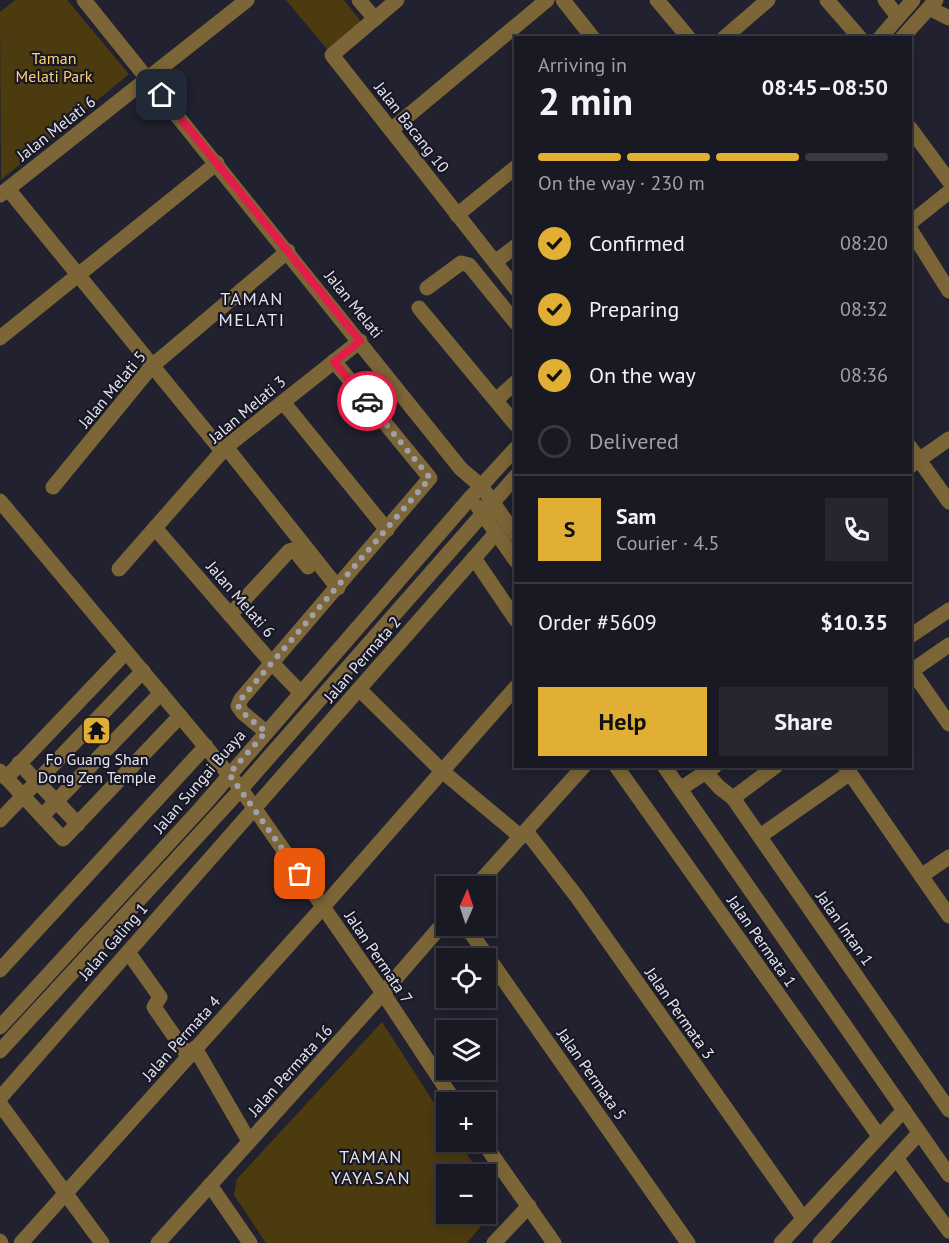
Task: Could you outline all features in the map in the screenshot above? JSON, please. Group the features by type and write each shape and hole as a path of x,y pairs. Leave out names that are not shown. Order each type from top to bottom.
{"street":[{"name":"Jalan Melati","path":"84,0 461,469 476,492 482,514"},
{"name":"Jalan Melati 6","path":"2,192 247,0"},
{"path":"359,0 375,19"},
{"name":"Jalan Bacang 10","path":"397,0 332,55 514,286"},
{"path":"391,130 547,0"},
{"path":"563,0 591,36"},
{"path":"726,36 768,0"},
{"path":"827,0 858,36"},
{"path":"885,0 898,17"},
{"path":"881,36 913,0"},
{"path":"661,1 687,36"},
{"path":"904,36 932,4 949,18"},
{"path":"912,131 949,181"},
{"path":"0,338 217,163"},
{"path":"458,215 514,169"},
{"path":"2,192 78,275 152,366 224,449 334,592"},
{"path":"912,221 949,192"},
{"path":"913,241 947,284"},
{"path":"495,262 514,248"},
{"name":"Jalan Melati 5","path":"53,487 152,366 288,251"},
{"path":"427,288 461,263 469,265 514,321"},
{"path":"419,308 514,422"},
{"name":"Jalan Melati 3","path":"119,569 224,449 360,341"},
{"path":"266,732 243,713 238,706 241,699 430,478 334,362"},
{"path":"496,400 514,384"},
{"path":"283,402 387,530"},
{"path":"949,439 913,458 949,502"},
{"name":"Jalan Sungai Buaya","path":"0,1027 202,807 514,450"},
{"path":"0,1051 241,789 514,478"},
{"name":"Jalan Melati","path":"476,492 493,502"},
{"name":"Jalan Permata 7","path":"0,501 241,789 383,993 448,1092"},
{"path":"493,502 506,522 514,553"},
{"path":"482,514 506,522"},
{"name":"Jalan Permata 2","path":"254,808 506,522"},
{"name":"Jalan Melati 6","path":"155,528 271,662 301,693"},
{"path":"230,615 292,550 334,592"},
{"path":"474,558 514,617"},
{"path":"912,635 949,610"},
{"path":"912,670 949,645"},
{"path":"126,652 20,763 3,774 63,839 180,716"},
{"path":"0,820 143,671"},
{"path":"912,672 949,724"},
{"name":"Jalan Permata 3","path":"359,689 442,771 523,834 577,897 803,1218"},
{"path":"323,907 514,689"},
{"path":"42,816 161,693"},
{"path":"0,970 206,746"},
{"path":"20,763 78,824"},
{"path":"485,876 582,768"},
{"name":"Jalan Permata 1","path":"617,768 879,1136"},
{"path":"666,768 685,787 949,1175"},
{"path":"677,768 685,787"},
{"path":"733,798 773,768"},
{"path":"685,787 711,770"},
{"name":"Jalan Intan 1","path":"711,770 720,788 733,798 949,1110"},
{"path":"760,836 847,770 949,916"},
{"name":"Jalan Galing 1","path":"0,1098 254,808"},
{"path":"921,876 949,856"},
{"name":"Jalan Permata 4","path":"21,1243 323,907"},
{"name":"Jalan Permata 16","path":"158,1243 436,932"},
{"name":"Jalan Permata 5","path":"473,936 688,1243"},
{"path":"128,952 160,997 154,1007 192,1052 249,1141"},
{"path":"0,1104 102,1243"},
{"path":"781,1243 904,1110"},
{"path":"820,1243 919,1133"},
{"path":"490,1152 554,1243"},
{"path":"896,1158 949,1230"},
{"path":"210,1185 250,1243"},
{"path":"494,1243 528,1206"}],"green space":[{"name":"Taman Melati Park","path":"15,0 67,0 129,74 1,180 0,12"},
{"path":"286,0 344,0 365,27 332,55"},
{"path":"382,1022 436,1106 436,1152 466,1152 473,1164 436,1164 436,1224 483,1224 467,1243 266,1243 234,1195 237,1179"}],"way so far":[{"path":"300,874 229,774 266,732 238,706 241,699 271,662 338,588 430,478 367,401"}],"place":[{"name":"Fo Guang Shan Dong Zen Temple","path":"97,731"}],"district":[{"name":"TAMAN MELATI","path":"252,308"},
{"name":"TAMAN YAYASAN","path":"371,1166"}],"route":[{"path":"162,95 360,341 334,362 367,401"}]}
